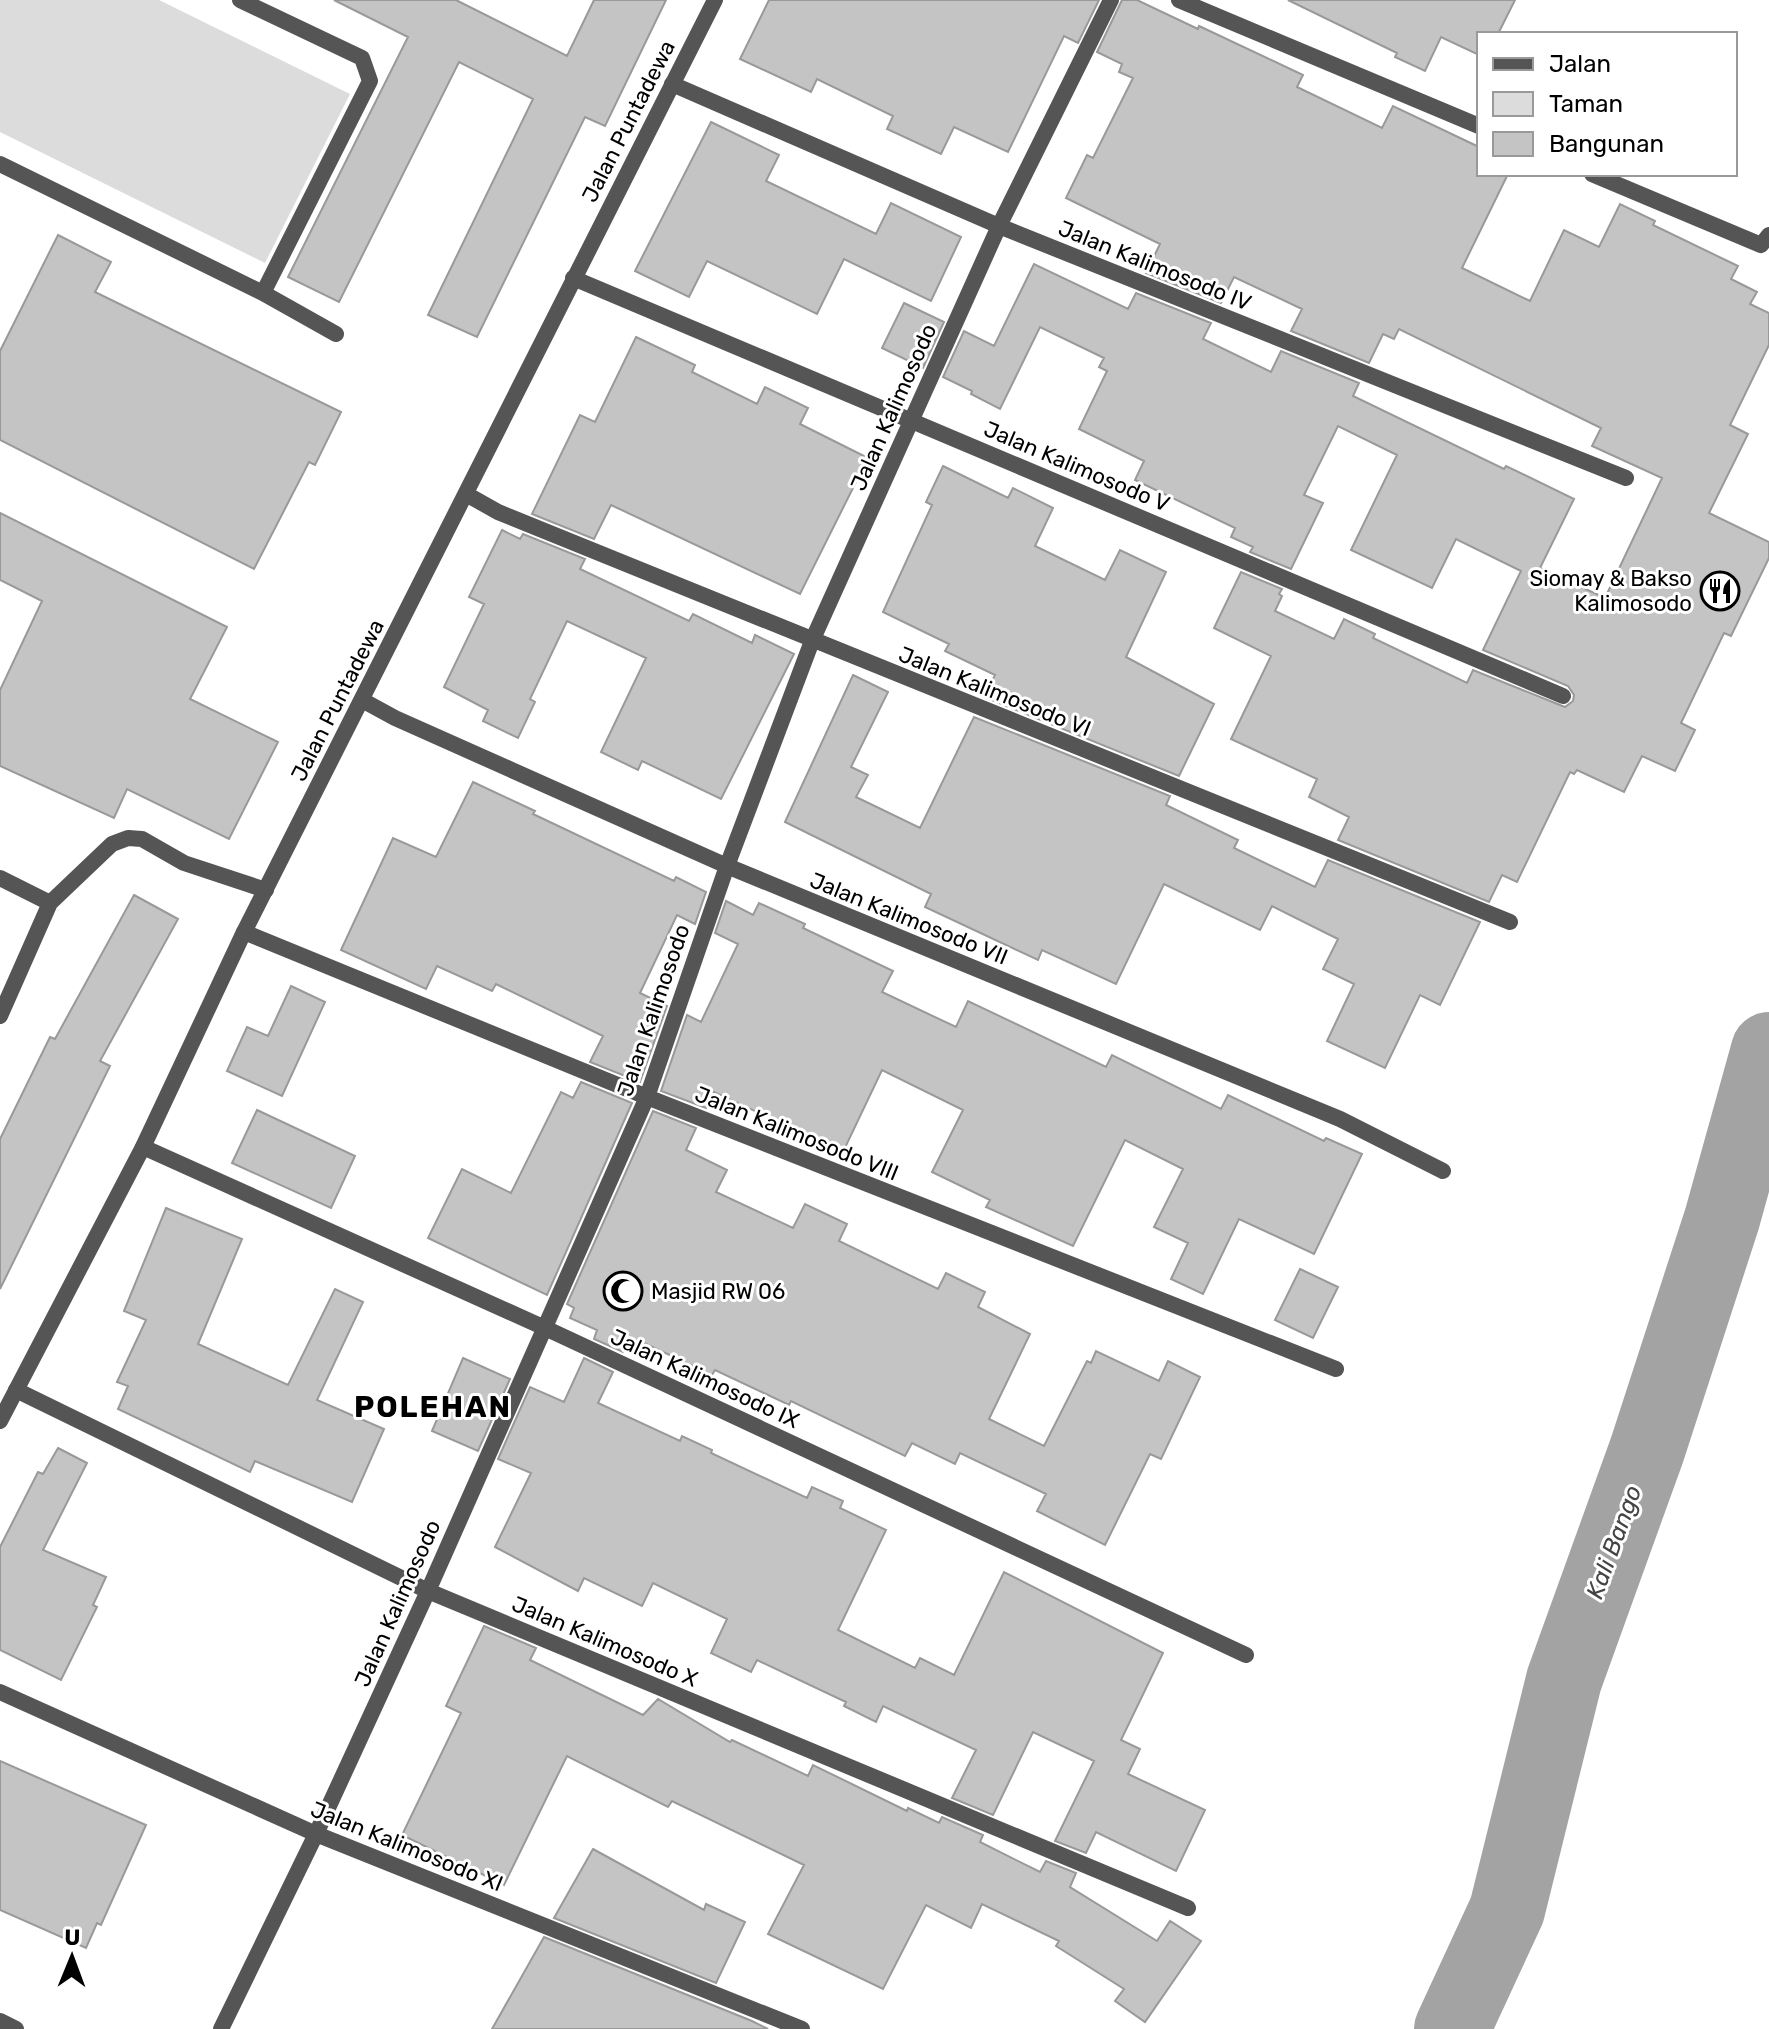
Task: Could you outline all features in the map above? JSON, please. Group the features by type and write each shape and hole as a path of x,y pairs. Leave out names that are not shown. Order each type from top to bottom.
{"street":[{"path":"240,0 362,58 370,81 263,293"},
{"name":"Jalan Puntadewa","path":"0,1421 143,1147 244,932 715,0"},
{"name":"Jalan Kalimosodo","path":"221,2029 316,1834 428,1591 647,1097 727,866 812,641 999,226 1111,0"},
{"path":"1179,0 1477,125"},
{"name":"Jalan Kalimosodo IV","path":"672,84 999,226 1626,478"},
{"path":"0,164 263,293 336,334"},
{"path":"1597,176 1765,240"},
{"name":"Jalan Kalimosodo V","path":"573,278 1563,696"},
{"name":"Jalan Kalimosodo VI","path":"466,494 498,512 812,641 1510,922"},
{"name":"Jalan Kalimosodo VII","path":"362,700 395,718 727,866 1340,1119 1443,1171"},
{"path":"0,1016 50,903 112,844 128,838 142,839 184,863 266,890"},
{"path":"0,878 50,903"},
{"name":"Jalan Kalimosodo VIII","path":"244,932 647,1097 1336,1369"},
{"name":"Jalan Kalimosodo IX","path":"143,1147 545,1328 1246,1655"},
{"name":"Jalan Kalimosodo X","path":"16,1390 428,1591 1188,1908"},
{"name":"Jalan Kalimosodo XI","path":"0,1692 316,1834 802,2029"},
{"path":"0,2021 16,2029"}],"green space":[{"path":"0,0 159,0 350,94 265,263 0,132"}],"building":[{"path":"334,0 456,0 567,56 594,0 666,0 605,126 585,117 477,337 428,315 533,99 459,62 339,302 288,277 408,37"},
{"path":"769,0 1099,0 1078,43 1064,36 1008,152 954,127 941,154 887,129 893,116 817,79 811,92 740,59"},
{"path":"1122,0 1137,0 1303,75 1297,87 1382,128 1393,106 1477,146 1477,176 1507,176 1462,268 1530,301 1564,230 1599,247 1620,204 1655,221 1653,225 1738,266 1731,279 1757,292 1750,304 1769,313 1769,345 1730,425 1748,434 1709,513 1769,542 1769,558 1731,636 1724,633 1681,723 1695,730 1675,771 1642,756 1624,792 1577,770 1574,774 1570,772 1517,882 1502,875 1489,902 1338,840 1349,817 1309,797 1317,779 1231,739 1271,656 1214,628 1241,572 1282,589 1275,611 1334,639 1344,619 1375,634 1373,638 1467,683 1473,670 1565,707 1573,701 1574,695 1568,686 1483,650 1521,571 1456,539 1432,588 1351,550 1397,455 1338,426 1304,495 1323,503 1291,569 1250,552 1253,547 1231,537 1235,528 1135,480 1144,461 1079,429 1107,371 1099,367 1104,358 1040,327 1000,409 943,377 964,331 994,346 1034,264 1128,309 1136,293 1211,323 1203,339 1271,372 1281,351 1359,383 1353,396 1574,499 1540,568 1605,598 1662,478 1592,446 1601,428 1399,329 1394,339 1383,334 1369,363 1291,331 1302,309 1234,277 1221,303 1146,273 1160,244 1066,198 1087,155 1093,158 1133,78 1119,72 1122,64 1097,52"},
{"path":"1288,0 1515,0 1499,32 1477,32 1477,54 1441,37 1425,71 1395,57 1397,53"},
{"path":"711,122 779,155 766,181 876,234 891,203 961,237 931,301 844,259 817,314 707,261 689,297 635,271"},
{"path":"58,235 111,262 95,292 341,412 315,465 309,462 254,569 0,440 0,351"},
{"path":"904,303 944,322 923,368 882,348"},
{"path":"636,337 695,365 692,372 757,404 765,387 808,408 800,424 868,458 800,594 611,505 594,539 532,514 580,415 595,422"},
{"path":"943,466 1008,498 1013,488 1053,508 1035,546 1105,580 1120,550 1166,572 1126,657 1214,704 1179,776 984,697 995,675 945,651 949,644 883,612 932,505 926,502"},
{"path":"0,513 227,627 190,699 278,742 229,839 127,789 114,818 0,766 0,690 42,601 0,580"},
{"path":"502,530 520,539 523,534 585,559 580,569 689,621 693,614 752,643 755,635 794,654 721,799 642,761 638,770 601,752 646,658 567,621 530,699 535,702 518,738 483,721 488,710 444,687 484,604 469,597"},
{"path":"853,675 888,692 851,767 868,775 856,797 920,828 974,717 1170,796 1166,805 1238,840 1234,848 1315,887 1328,860 1480,922 1440,1005 1420,995 1385,1068 1327,1041 1354,984 1323,969 1338,939 1272,906 1260,930 1164,884 1116,984 1042,950 1038,960 925,907 931,894 785,822"},
{"path":"473,782 674,881 676,877 706,892 695,924 677,915 640,993 667,1006 640,1082 590,1062 603,1036 496,984 492,991 437,966 426,989 341,950 393,838 436,857"},
{"path":"134,895 178,919 100,1061 110,1066 0,1289 0,1139 50,1037 55,1039"},
{"path":"726,901 753,915 759,903 893,971 882,992 956,1027 968,1001 1106,1067 1112,1055 1221,1109 1228,1095 1324,1141 1326,1138 1362,1154 1314,1254 1239,1219 1203,1294 1171,1279 1188,1243 1154,1227 1183,1169 1125,1140 1073,1246 986,1207 990,1200 932,1172 963,1110 882,1070 843,1152 714,1092 706,1108 661,1091 687,1015 701,1022 738,944 715,933"},
{"path":"291,986 325,1002 282,1096 227,1071 247,1027 268,1036"},
{"path":"581,1082 632,1103 547,1295 428,1238 462,1169 511,1193 561,1092 573,1098"},
{"path":"257,1110 355,1156 331,1208 232,1163"},
{"path":"653,1111 696,1128 686,1150 727,1170 716,1192 793,1228 805,1204 847,1224 839,1241 938,1289 946,1273 985,1292 978,1307 1030,1334 989,1419 1044,1446 1087,1361 1091,1363 1096,1351 1159,1381 1168,1361 1200,1377 1161,1459 1150,1454 1105,1545 1037,1511 1046,1494 960,1453 955,1464 912,1443 905,1456 791,1401 789,1405 715,1370 712,1375 642,1342 638,1349 627,1344 623,1352 594,1339 597,1330 570,1318 574,1308 567,1304"},
{"path":"166,1208 242,1239 198,1344 288,1385 335,1289 363,1302 317,1400 384,1429 352,1502 255,1461 250,1472 118,1409 128,1386 117,1382 146,1320 124,1311"},
{"path":"1300,1269 1338,1287 1313,1338 1275,1320"},
{"path":"463,1358 510,1379 478,1451 432,1431"},
{"path":"584,1358 613,1372 598,1403 680,1441 682,1436 807,1498 812,1487 843,1501 840,1508 886,1530 838,1630 915,1668 920,1658 954,1675 1004,1572 1163,1653 1121,1740 1140,1749 1128,1774 1205,1810 1176,1871 1096,1832 1086,1853 1055,1841 1094,1761 1033,1732 993,1815 952,1798 976,1750 883,1706 876,1722 844,1706 846,1702 757,1660 751,1672 711,1653 727,1619 653,1583 642,1606 584,1578 578,1591 495,1547 531,1473 498,1459 530,1387 564,1402"},
{"path":"58,1448 87,1463 43,1550 106,1577 93,1605 97,1607 61,1680 0,1650 0,1547 38,1472 43,1474"},
{"path":"484,1626 536,1648 530,1660 643,1715 658,1699 730,1742 732,1740 808,1776 813,1765 907,1811 908,1808 939,1823 942,1817 983,1835 980,1842 1040,1872 1046,1861 1076,1873 1070,1887 1157,1941 1170,1921 1201,1941 1145,2022 1115,2001 1124,1989 1056,1946 1059,1941 982,1904 971,1928 926,1905 883,1989 768,1934 804,1865 672,1801 668,1807 567,1756 504,1885 402,1835 461,1713 446,1706"},
{"path":"0,1761 146,1825 101,1925 97,1923 86,1948 0,1910"},
{"path":"593,1849 704,1910 706,1904 745,1922 716,1983 554,1918"},
{"path":"544,1937 752,2021 768,2029 492,2029"}],"waterway":[{"name":"Kali Bango","path":"1452,2029 1507,1910 1564,1680 1647,1450 1722,1219 1769,1050"}],"place":[{"name":"Siomay & Bakso Kalimosodo","path":"1720,591"},
{"name":"Masjid RW 06","path":"623,1291"}],"district":[{"name":"POLEHAN","path":"433,1407"}]}
